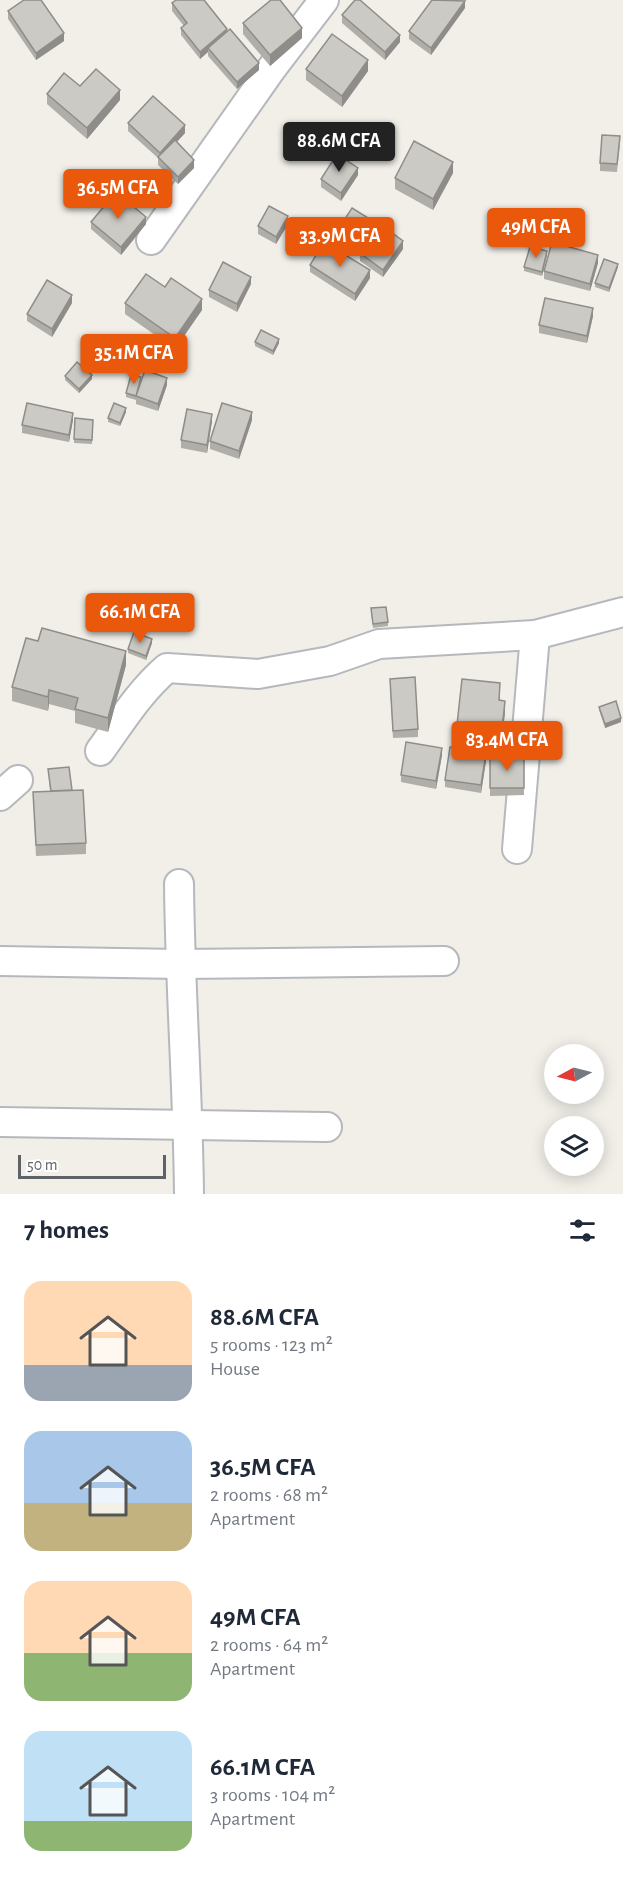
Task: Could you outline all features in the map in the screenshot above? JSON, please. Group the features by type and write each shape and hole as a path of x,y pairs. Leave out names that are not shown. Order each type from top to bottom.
{"street":[{"path":"151,240 272,68 324,0"},
{"path":"100,751 151,681 167,668 258,674 330,660 379,644 535,635 623,612"},
{"path":"517,849 535,635"},
{"path":"179,884 189,1194"},
{"path":"0,961 180,964 444,961"},
{"path":"0,1122 327,1127"}],"building":[{"path":"24,0 41,0 64,33 36,53 8,11"},
{"path":"176,0 204,0 227,29 200,52 181,28 187,23 172,3"},
{"path":"271,0 280,0 302,28 270,55 243,23"},
{"path":"355,0 360,0 400,35 385,52 342,15"},
{"path":"432,0 465,1 431,48 409,31"},
{"path":"230,29 259,63 237,82 208,48"},
{"path":"332,34 368,60 342,96 306,69"},
{"path":"96,69 120,90 87,128 47,94 64,73 80,86"},
{"path":"153,96 185,125 160,153 128,123"},
{"path":"602,135 620,136 617,164 600,163"},
{"path":"175,140 194,160 178,177 158,157"},
{"path":"414,141 453,162 433,199 395,178"},
{"path":"337,154 358,168 341,193 321,179"},
{"path":"116,192 146,217 121,247 91,222"},
{"path":"269,206 288,216 276,237 258,226"},
{"path":"352,208 373,221 359,244 337,231"},
{"path":"380,224 403,241 383,270 360,253"},
{"path":"324,242 370,270 355,294 310,265"},
{"path":"552,242 598,255 590,284 544,271"},
{"path":"530,247 547,251 542,272 524,267"},
{"path":"604,259 618,264 609,288 595,283"},
{"path":"223,262 251,277 237,304 209,290"},
{"path":"146,274 165,287 171,278 202,299 175,338 125,303"},
{"path":"47,280 72,295 52,329 27,314"},
{"path":"545,298 593,308 587,336 539,325"},
{"path":"261,330 279,339 273,351 255,342"},
{"path":"77,362 92,375 79,389 65,376"},
{"path":"145,370 167,378 158,404 136,396"},
{"path":"131,375 141,377 136,396 126,393"},
{"path":"27,403 73,413 69,435 22,425"},
{"path":"114,403 126,408 120,423 108,418"},
{"path":"222,403 252,412 239,451 210,441"},
{"path":"187,409 212,414 207,445 181,440"},
{"path":"75,418 93,420 92,440 74,439"},
{"path":"386,607 388,622 373,624 371,608"},
{"path":"42,628 126,651 108,718 75,709 78,698 49,690 48,697 12,687 26,638 38,641"},
{"path":"134,632 152,639 146,656 128,649"},
{"path":"415,677 418,729 393,731 390,679"},
{"path":"462,679 500,683 499,700 505,701 501,738 456,734"},
{"path":"616,701 621,718 605,724 599,707"},
{"path":"406,742 442,748 436,781 401,775"},
{"path":"450,747 486,753 481,785 445,780"},
{"path":"524,755 524,788 490,788 490,756"},
{"path":"69,767 72,790 51,791 48,769"},
{"path":"83,790 86,843 36,845 33,792"}]}
